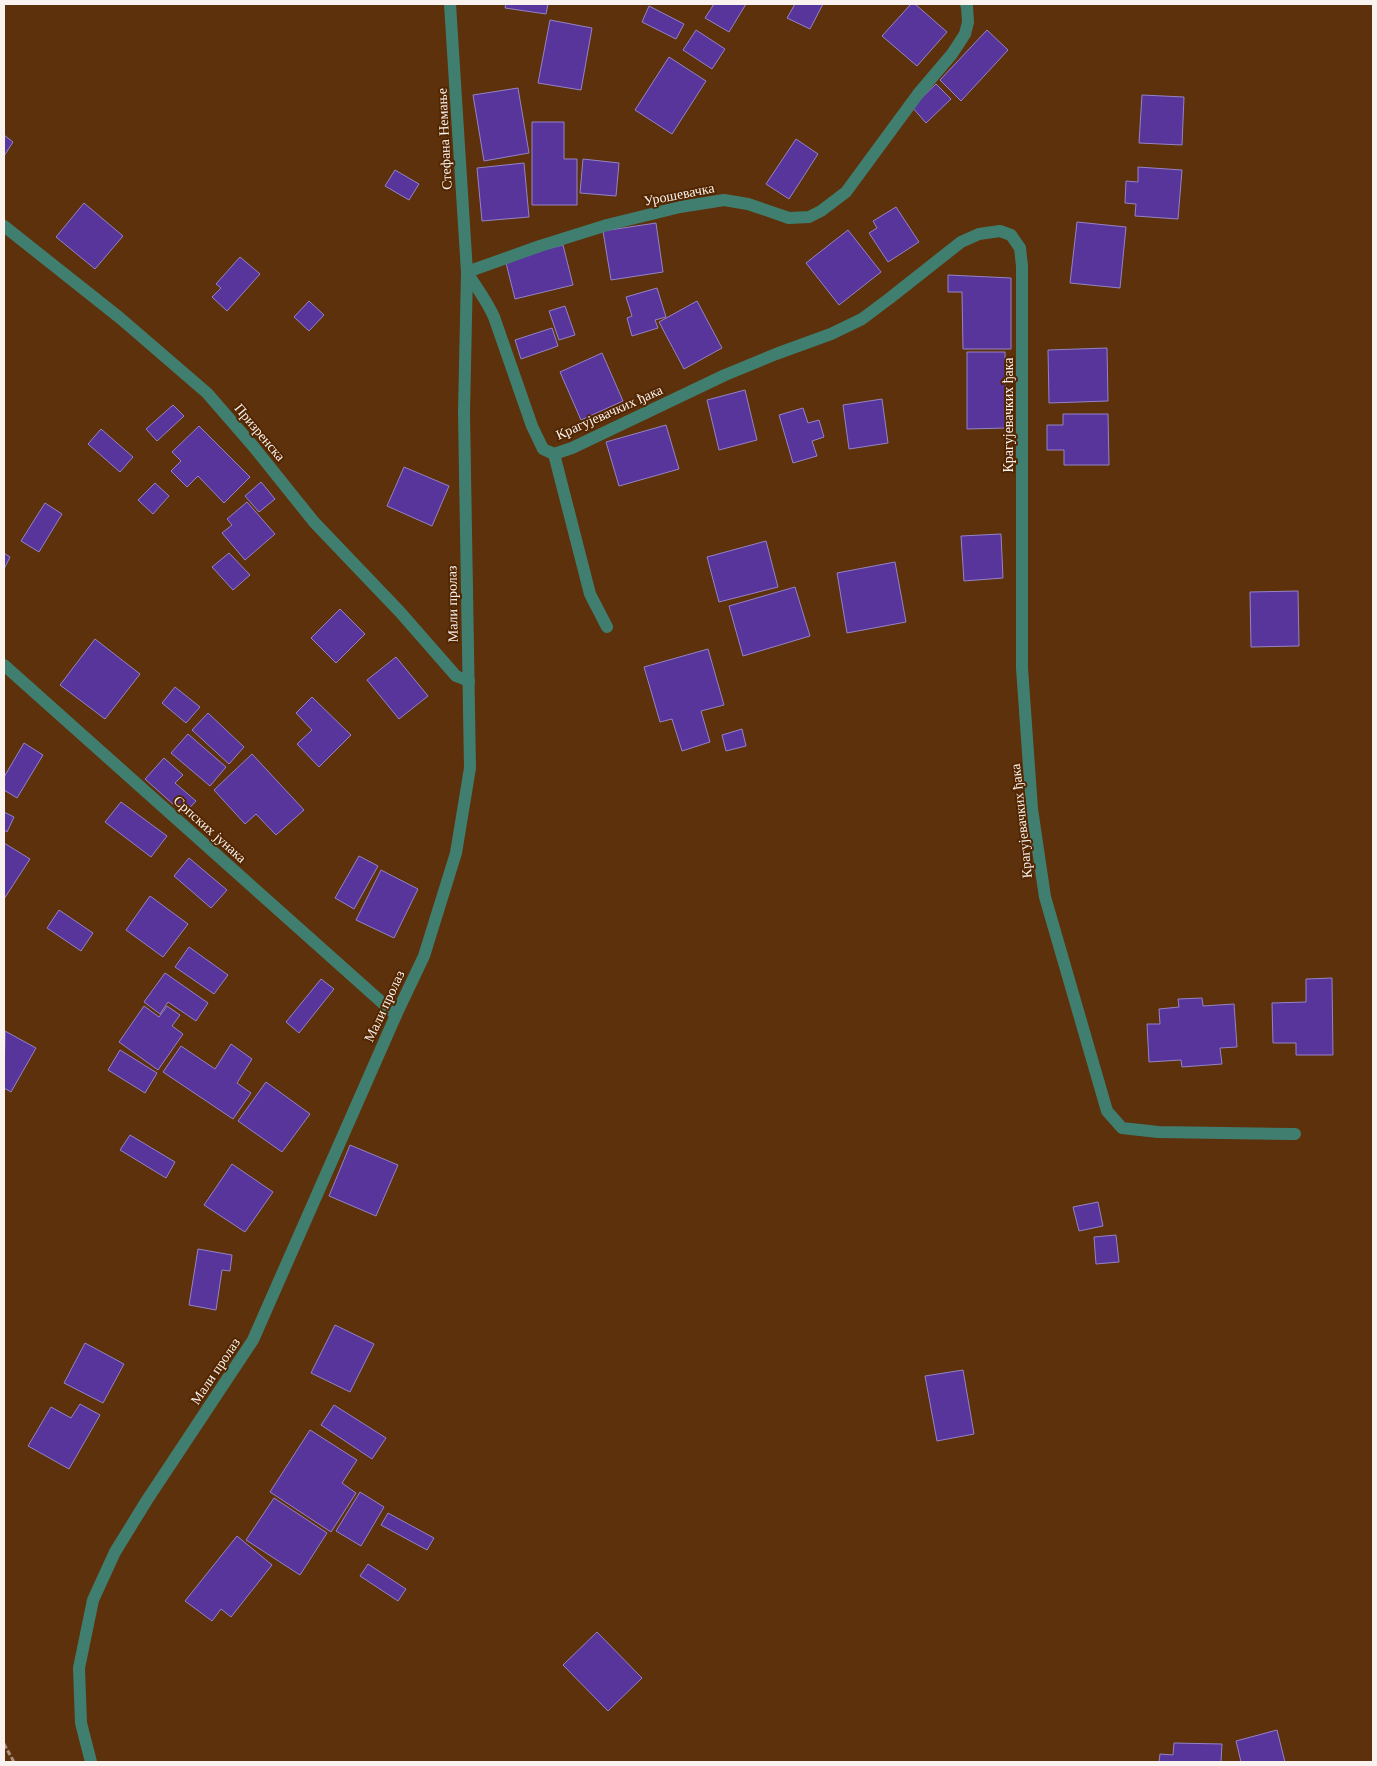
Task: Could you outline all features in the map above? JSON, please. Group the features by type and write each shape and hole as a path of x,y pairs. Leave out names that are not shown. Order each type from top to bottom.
{"street":[{"name":"Стефана Немање","path":"450,4 467,272 464,413"},
{"name":"Урошевачка","path":"467,272 590,230 680,207 724,200 748,204 788,218 809,217 821,211 846,192 918,94 952,54 965,34 968,22 966,4"},
{"name":"Призренска","path":"4,226 38,251 120,318 206,393 253,446 314,522 400,612 456,676 469,681"},
{"name":"Крагујевачких ђака","path":"467,272 494,316 532,426 543,449 554,454 572,448 725,375 831,334 862,319 960,242 980,234 1000,231 1011,235 1020,248 1022,266 1022,668 1032,809 1045,897 1107,1111 1122,1128 1158,1132 1295,1134"},
{"name":"Мали пролаз","path":"91,1762 81,1722 79,1668 93,1600 116,1552 147,1500 253,1340 396,1015 424,956 456,853 470,768 464,413"},
{"path":"554,454 590,594 607,627"},
{"name":"Српских јунака","path":"4,665 396,1015"}],"path":[{"path":"4,1744 14,1762"}],"building":[{"path":"506,4 548,4 546,14 505,8"},
{"path":"714,4 746,4 729,32 705,18"},
{"path":"795,4 823,4 810,29 787,18"},
{"path":"911,4 915,4 947,32 917,66 882,36"},
{"path":"649,6 684,24 676,39 642,22"},
{"path":"550,20 592,28 581,90 538,83"},
{"path":"696,30 725,49 712,69 683,50"},
{"path":"987,30 1008,50 961,101 940,80"},
{"path":"669,57 706,81 672,134 635,110"},
{"path":"936,84 951,99 926,123 912,107"},
{"path":"518,88 529,153 484,161 473,95"},
{"path":"1142,95 1184,97 1182,145 1139,143"},
{"path":"532,122 564,122 564,159 577,159 577,205 532,205"},
{"path":"4,135 13,142 4,156"},
{"path":"796,139 818,154 789,199 766,184"},
{"path":"583,159 619,163 616,196 580,193"},
{"path":"524,163 529,217 482,221 477,168"},
{"path":"1138,167 1182,170 1178,219 1135,216 1136,204 1125,203 1126,181 1138,182"},
{"path":"395,170 419,184 409,200 385,186"},
{"path":"84,203 123,236 95,269 56,237"},
{"path":"896,207 919,242 888,262 869,233 877,228 873,221"},
{"path":"1077,222 1126,227 1120,288 1070,283"},
{"path":"656,223 663,272 611,280 603,231"},
{"path":"848,230 881,272 839,305 806,263"},
{"path":"563,245 573,285 515,299 505,259"},
{"path":"240,257 260,274 227,311 212,297 221,288 216,284"},
{"path":"948,275 1011,278 1011,349 963,349 962,292 948,292"},
{"path":"657,288 666,317 655,320 658,328 632,336 627,318 632,316 626,297"},
{"path":"309,301 324,315 309,331 294,317"},
{"path":"697,301 722,348 684,369 659,322"},
{"path":"565,306 575,335 559,340 549,311"},
{"path":"552,328 558,346 521,359 515,340"},
{"path":"1107,348 1108,401 1049,403 1048,350"},
{"path":"967,352 1005,352 1006,428 967,429"},
{"path":"602,353 623,401 581,420 560,372"},
{"path":"745,390 757,440 719,450 707,400"},
{"path":"882,399 888,443 849,449 843,405"},
{"path":"173,405 184,416 157,441 146,429"},
{"path":"803,408 808,423 819,420 824,437 812,441 817,456 793,463 779,415"},
{"path":"1063,414 1108,414 1109,465 1064,465 1064,450 1047,450 1047,425 1063,425"},
{"path":"666,425 679,469 619,486 606,442"},
{"path":"199,426 250,477 224,503 198,476 187,487 171,471 181,461 172,452"},
{"path":"101,429 133,457 120,472 88,444"},
{"path":"404,467 449,486 432,526 387,506"},
{"path":"261,482 275,499 259,512 245,496"},
{"path":"155,483 169,496 153,514 138,500"},
{"path":"247,502 275,534 245,560 222,533 232,525 227,519"},
{"path":"45,503 62,514 39,552 21,541"},
{"path":"1001,534 1003,578 964,581 961,536"},
{"path":"766,541 778,587 719,602 707,557"},
{"path":"4,553 10,557 4,569"},
{"path":"229,553 250,575 233,590 212,567"},
{"path":"895,562 906,622 847,633 837,573"},
{"path":"795,587 810,636 743,656 729,606"},
{"path":"1298,591 1299,646 1251,647 1250,592"},
{"path":"340,609 365,634 336,663 311,638"},
{"path":"95,639 140,674 105,719 60,685"},
{"path":"708,649 724,705 701,711 710,742 682,751 672,719 660,722 644,667"},
{"path":"396,657 428,696 399,719 367,680"},
{"path":"175,687 200,707 186,723 162,703"},
{"path":"312,697 351,735 319,767 297,744 312,730 296,713"},
{"path":"208,713 244,747 229,764 192,730"},
{"path":"742,729 746,746 726,751 722,735"},
{"path":"188,734 226,767 210,786 171,753"},
{"path":"24,743 43,755 17,798 4,790 4,777"},
{"path":"252,754 304,810 276,835 256,814 245,824 214,790"},
{"path":"164,758 183,775 175,783 196,801 184,814 145,779"},
{"path":"121,802 167,836 151,857 105,822"},
{"path":"4,812 14,817 7,832 4,830"},
{"path":"4,843 30,859 4,899"},
{"path":"359,856 378,866 354,909 335,898"},
{"path":"189,858 227,890 211,908 174,876"},
{"path":"381,870 418,889 394,938 356,920"},
{"path":"150,896 188,924 163,957 126,930"},
{"path":"59,910 93,933 81,951 47,928"},
{"path":"189,947 228,975 214,994 175,967"},
{"path":"165,973 208,1003 196,1021 168,1002 160,1014 144,1002"},
{"path":"1332,978 1333,1055 1296,1055 1296,1043 1273,1043 1272,1003 1306,1002 1306,979"},
{"path":"321,979 334,989 299,1033 286,1022"},
{"path":"1202,998 1203,1006 1234,1004 1237,1047 1220,1048 1222,1064 1182,1067 1181,1060 1149,1062 1147,1024 1160,1024 1159,1009 1179,1007 1178,999"},
{"path":"144,1006 159,1017 167,1006 180,1015 172,1026 183,1034 158,1070 119,1042"},
{"path":"5,1031 36,1048 11,1092 4,1088"},
{"path":"231,1044 252,1059 237,1083 251,1093 233,1119 163,1072 181,1046 215,1069"},
{"path":"120,1050 157,1073 145,1093 108,1070"},
{"path":"266,1082 310,1114 282,1152 238,1121"},
{"path":"130,1135 175,1162 166,1178 120,1150"},
{"path":"350,1145 398,1165 376,1216 329,1196"},
{"path":"232,1164 273,1192 245,1232 204,1205"},
{"path":"1098,1202 1103,1226 1079,1231 1073,1207"},
{"path":"1116,1235 1119,1262 1096,1264 1094,1237"},
{"path":"198,1249 232,1255 230,1271 222,1270 216,1310 189,1305"},
{"path":"335,1325 374,1344 350,1392 311,1373"},
{"path":"85,1343 124,1364 103,1403 64,1383"},
{"path":"963,1370 974,1434 937,1441 925,1376"},
{"path":"80,1404 100,1415 69,1469 28,1446 51,1407 71,1418"},
{"path":"334,1405 386,1438 372,1459 321,1425"},
{"path":"310,1430 357,1460 342,1483 356,1493 331,1532 270,1492"},
{"path":"360,1492 384,1507 361,1546 336,1531"},
{"path":"274,1498 327,1533 300,1575 246,1540"},
{"path":"388,1513 434,1538 427,1550 381,1525"},
{"path":"237,1536 272,1565 231,1617 221,1609 212,1621 185,1601"},
{"path":"368,1564 406,1589 398,1601 360,1576"},
{"path":"597,1632 642,1678 608,1711 563,1665"},
{"path":"1277,1730 1285,1762 1241,1762 1236,1741"},
{"path":"1174,1743 1222,1744 1221,1762 1159,1762 1160,1754 1173,1755"}]}
